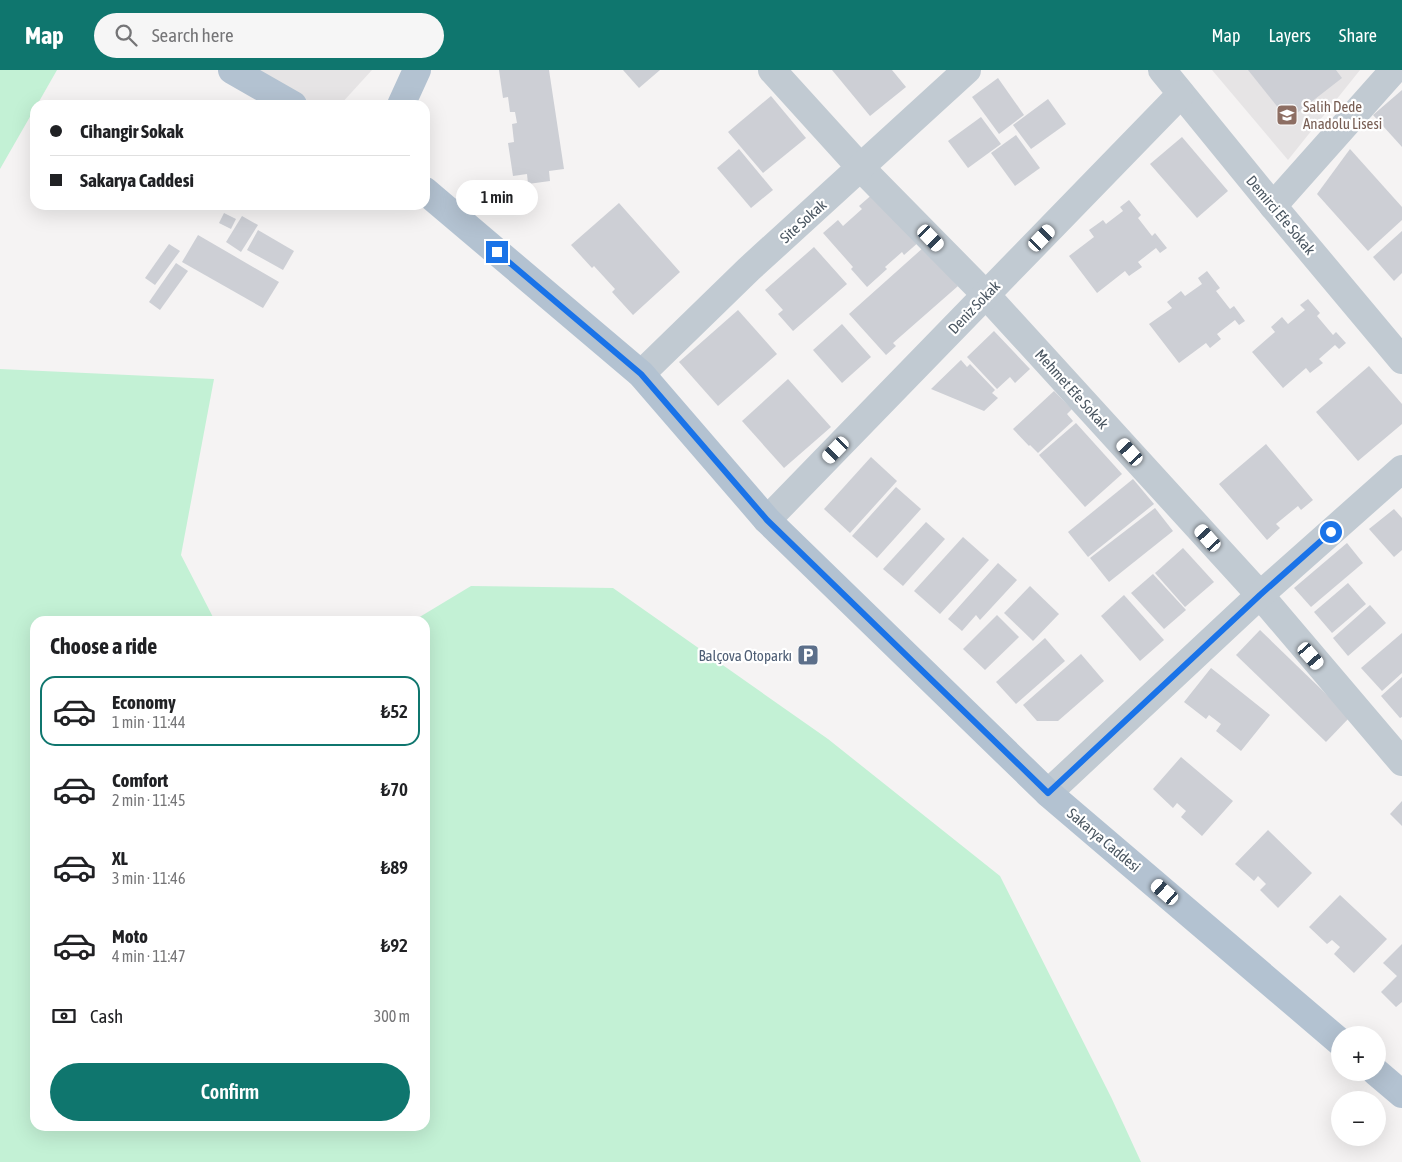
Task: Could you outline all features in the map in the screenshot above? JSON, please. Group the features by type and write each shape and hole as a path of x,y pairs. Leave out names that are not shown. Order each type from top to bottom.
{"main road":[{"path":"232,70 284,100"},
{"path":"403,100 417,70"},
{"name":"Sakarya Caddesi","path":"430,195 641,374 767,520 1048,793 1331,1034"},
{"path":"1386,1080 1402,1094"}],"street":[{"name":"Mehmet Efe Sokak","path":"772,70 861,168 986,295 1260,595 1402,762"},
{"name":"Site Sokak","path":"641,374 749,269 967,70"},
{"name":"Demirci Efe Sokak","path":"1162,70 1402,360"},
{"path":"1273,206 1394,70"},
{"name":"Deniz Sokak","path":"767,520 1181,94"},
{"path":"1048,793 1260,595 1402,469"}],"shaded area":[{"path":"241,70 372,70 345,100 292,100"},
{"name":"Salih Dede Anadolu Lisesi","path":"1212,70 1360,70 1288,160"}],"green space":[{"path":"0,70 57,70 40,100 30,100 30,117 0,169"},
{"path":"0,369 214,379 181,555 212,616 30,616 30,1131 430,1131 430,616 421,616 471,586 613,588 828,739 1000,876 1111,1097 1141,1162 0,1162"}],"building":[{"path":"499,70 549,70 564,169 549,171 550,181 528,184 527,174 513,176 508,143 514,142 512,124 517,123 515,112 510,112 508,97 503,98"},
{"path":"623,70 660,70 639,88"},
{"path":"832,70 892,70 906,87 870,116"},
{"name":"Salih Dede Anadolu Lisesi","path":"1248,70 1336,70 1342,78 1288,120"},
{"path":"998,78 1024,115 999,134 972,97"},
{"path":"1402,90 1402,147 1373,115"},
{"path":"771,96 806,138 763,173 728,132"},
{"path":"1048,99 1066,124 1031,149 1013,125"},
{"path":"981,117 1001,144 968,168 948,141"},
{"path":"1016,135 1040,168 1015,186 991,153"},
{"path":"1182,137 1228,191 1197,218 1150,164"},
{"path":"739,149 773,190 751,208 717,168"},
{"path":"1350,149 1402,207 1402,220 1368,251 1317,194"},
{"path":"875,192 920,241 904,255 902,252 867,287 851,269 853,267 823,233 838,220 843,226 862,209 859,206"},
{"path":"1129,200 1141,215 1138,218 1152,236 1155,233 1167,248 1160,253 1156,248 1138,262 1142,267 1129,276 1125,271 1097,293 1069,256 1094,237 1089,230 1103,220 1106,224 1123,211 1120,207"},
{"path":"619,203 680,272 633,315 612,292 615,289 571,245"},
{"path":"224,213 236,219 231,229 219,223"},
{"path":"242,216 258,225 241,252 226,242"},
{"path":"258,230 294,251 283,270 247,250"},
{"path":"1402,231 1402,273 1394,281 1373,257"},
{"path":"198,235 279,282 263,308 182,262"},
{"path":"169,244 180,251 155,285 145,278"},
{"path":"814,247 847,284 793,331 778,314 783,310 765,290"},
{"path":"924,247 958,286 893,343 896,346 886,355 849,314"},
{"path":"176,263 188,271 160,310 149,302"},
{"path":"1207,271 1220,288 1216,291 1230,309 1234,306 1245,321 1239,325 1235,320 1217,334 1221,339 1210,348 1206,343 1179,363 1149,324 1172,308 1167,302 1181,291 1185,296 1202,284 1198,278"},
{"path":"1308,299 1320,313 1317,316 1333,335 1336,332 1346,343 1339,349 1335,345 1319,359 1323,363 1310,373 1306,368 1283,388 1252,352 1275,332 1271,327 1282,317 1288,324 1305,310 1300,305"},
{"path":"738,310 777,354 718,406 679,362"},
{"path":"842,324 871,357 842,383 813,350"},
{"path":"994,331 1030,369 1015,383 1010,377 997,389 967,357"},
{"path":"961,360 967,367 970,364 995,390 992,393 998,398 984,411 931,389"},
{"path":"1369,366 1402,404 1402,424 1358,461 1316,412"},
{"path":"788,379 831,427 784,468 742,421"},
{"path":"1054,391 1072,409 1067,414 1073,421 1038,453 1013,429"},
{"path":"1076,423 1122,474 1085,507 1039,455"},
{"path":"1266,444 1313,500 1301,510 1298,506 1276,524 1280,528 1267,540 1219,484"},
{"path":"871,457 897,481 850,533 824,509"},
{"path":"1133,479 1154,504 1088,557 1068,532"},
{"path":"896,487 921,509 877,558 852,536"},
{"path":"1155,508 1173,531 1109,582 1090,558"},
{"path":"1394,509 1402,518 1402,550 1394,557 1369,529"},
{"path":"926,522 945,539 903,586 883,569"},
{"path":"963,537 989,560 940,614 914,591"},
{"path":"1347,543 1363,563 1311,607 1294,588"},
{"path":"1183,548 1214,582 1185,607 1155,573"},
{"path":"998,563 1017,580 980,620 976,615 962,631 948,619"},
{"path":"1153,574 1186,610 1164,629 1131,593"},
{"path":"1348,583 1366,604 1332,633 1314,612"},
{"path":"1030,586 1059,614 1033,641 1004,613"},
{"path":"1124,595 1164,640 1140,661 1101,616"},
{"path":"1370,605 1386,623 1348,656 1333,638"},
{"path":"997,615 1019,637 985,670 963,649"},
{"path":"1260,630 1350,717 1326,742 1236,655"},
{"path":"1402,633 1402,673 1382,691 1361,668"},
{"path":"1045,638 1065,661 1016,704 996,682"},
{"path":"1081,654 1104,681 1058,721 1037,721 1023,705"},
{"path":"1211,668 1270,715 1241,751 1216,731 1221,724 1209,715 1206,719 1184,702"},
{"path":"1402,677 1402,717 1400,718 1381,696"},
{"path":"1181,757 1233,801 1202,836 1181,817 1186,811 1177,803 1173,808 1153,789"},
{"path":"1402,801 1402,826 1390,814"},
{"path":"1268,830 1312,873 1278,908 1260,890 1266,884 1258,876 1254,881 1235,864"},
{"path":"1340,895 1387,939 1354,973 1334,954 1340,947 1332,940 1327,944 1309,927"},
{"path":"1402,944 1402,1002 1396,1007 1381,992 1397,976 1383,963"}],"place":[{"name":"Salih Dede Anadolu Lisesi","path":"1287,115"},
{"name":"Balçova Otoparkı","path":"808,655"}],"route":[{"path":"497,252 641,374 767,520 1048,793 1260,595 1331,532"}]}
